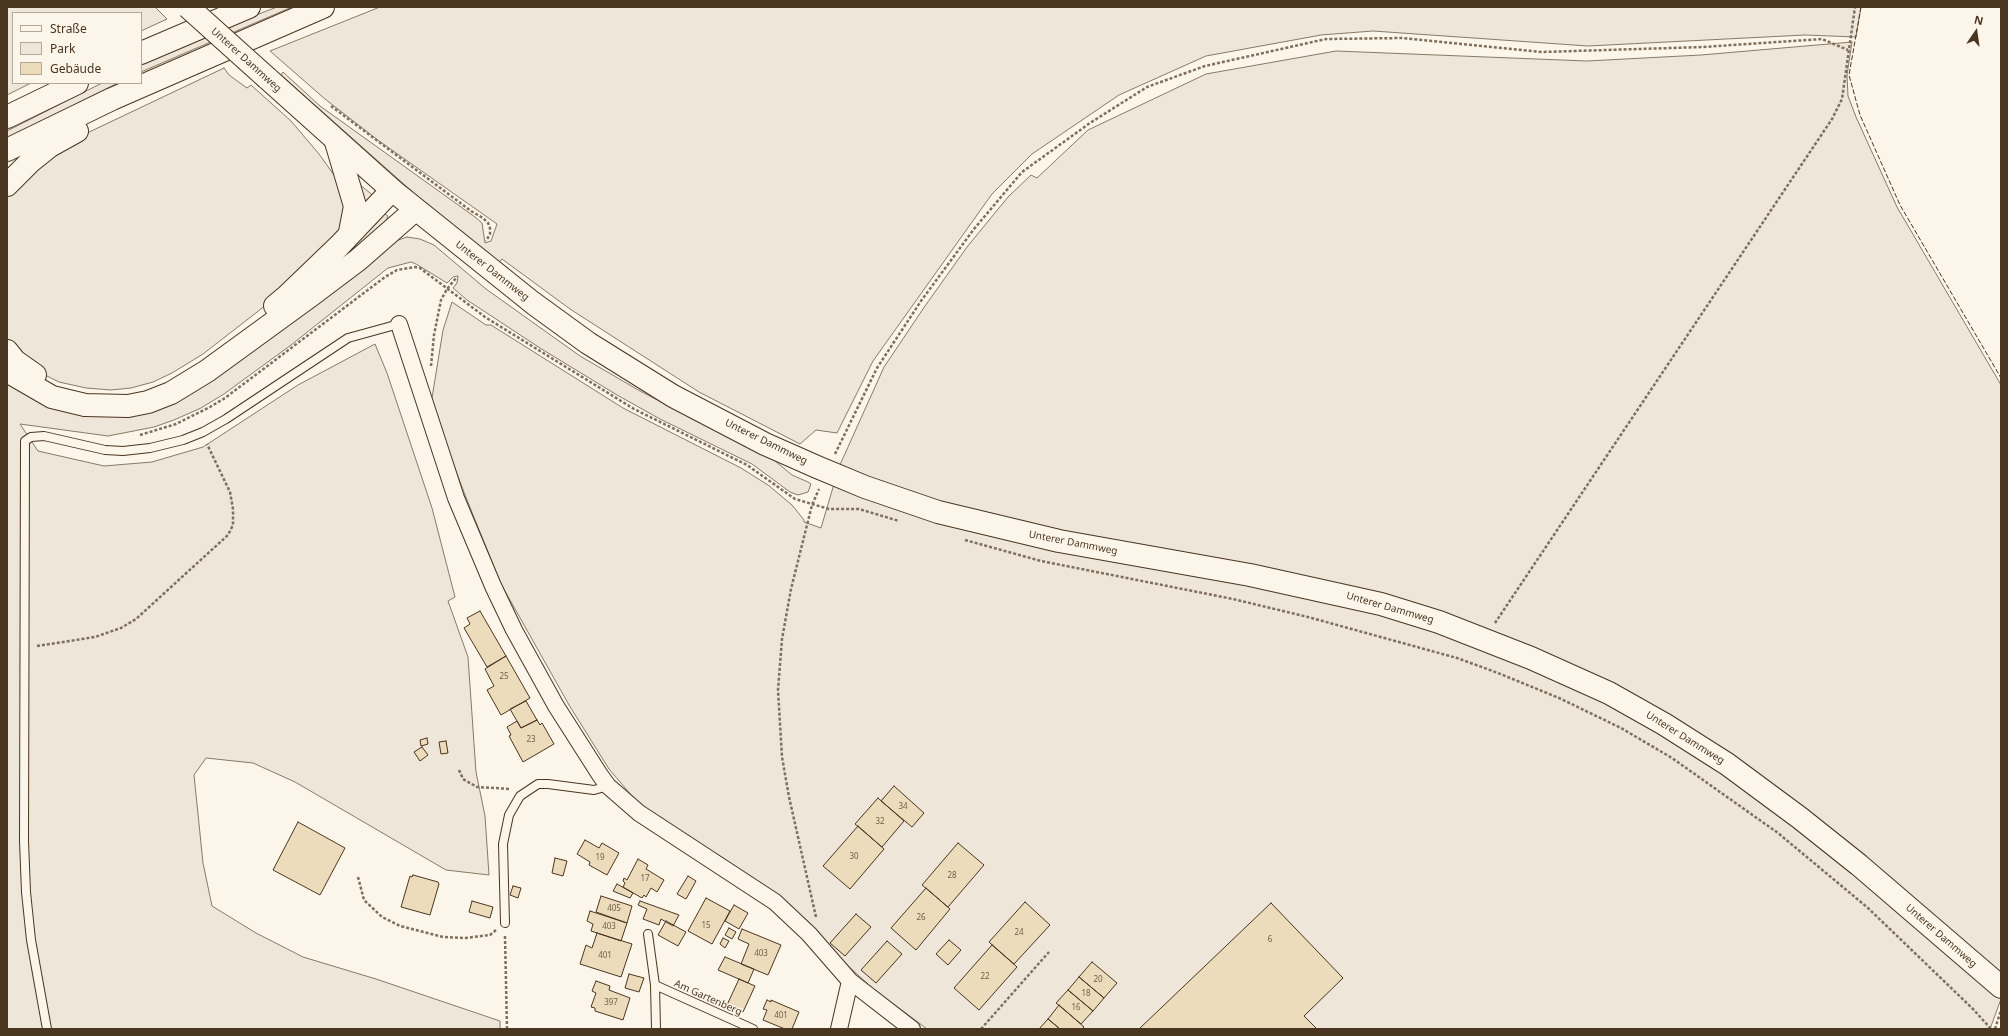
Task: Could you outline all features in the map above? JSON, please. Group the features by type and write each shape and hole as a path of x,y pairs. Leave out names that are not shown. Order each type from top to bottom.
{"main road":[{"name":"Unterer Dammweg","path":"188,7 336,142 415,210 533,303 588,344 673,396 766,444 827,471 905,501 967,520 1059,541 1250,575 1381,604 1485,639 1609,693 1664,724 1727,764 1800,818 1859,865 2001,987"},
{"path":"142,53 249,7"},
{"path":"7,150 166,74 323,7"},
{"path":"7,185 30,162 50,146 138,100 166,74"},
{"path":"7,117 75,84"},
{"path":"336,142 355,206 350,232"},
{"path":"7,351 15,361 53,385 89,395 110,396 133,393 153,388 185,372 287,296 392,190"},
{"path":"7,371 52,396 85,405 128,406 148,402 171,393 207,371 310,296 358,260 415,210"}],"street":[{"path":"400,324 456,498 493,586 514,630 556,706 588,759 608,786 639,813 775,902 809,934 850,981 912,1029"},
{"path":"839,1029 850,981"}],"lane":[{"path":"47,1029 31,940 26,892 24,647 25,441 31,437 44,436 105,450 123,451 168,444 203,432 226,419 348,338 400,324"},
{"path":"505,923 503,844 509,815 522,794 538,784 594,790 608,786"},
{"path":"648,934 655,985 656,1029"},
{"name":"Am Gartenberg","path":"655,985 753,1029"}],"path":[{"path":"1485,639 1832,119 1842,99 1855,7"},
{"path":"809,934 817,915 786,784 779,735 778,690 783,632 812,505 877,368 921,301 974,229 1022,172 1090,123 1147,87 1205,66 1326,39 1403,38 1542,52 1704,47 1822,39 1848,50"},
{"path":"328,105 471,211 483,218 488,223 490,228 490,234 486,241"},
{"path":"430,370 434,335 441,300 447,289 456,278"},
{"path":"447,289 485,317 634,409 748,466 795,499 829,509 859,509 902,522"},
{"path":"24,647 95,637 121,628 136,618 228,535 233,525 233,509 230,492 209,451 203,432"},
{"path":"960,539 1041,561 1233,598 1308,617 1457,658 1559,698 1621,728 1672,758 1778,833 1868,908 1973,1009 1991,1029"},
{"path":"459,770 463,779 477,787 512,789 522,794"},
{"path":"358,877 364,900 382,917 400,926 443,937 465,938 490,935 505,923"},
{"path":"505,923 507,1029"},
{"path":"981,1029 1050,952"},
{"path":"1995,1029 2001,1010"}],"green space":[{"path":"7,7 155,7 167,19 142,31 142,12 12,12 12,84 29,84 7,95"},
{"path":"277,7 292,7 142,72 142,65 238,22"},
{"path":"380,7 1861,7 1856,37 1805,35 1588,46 1373,31 1321,35 1206,56 1119,95 1032,154 992,194 873,361 837,433 816,430 800,444 699,392 570,309 502,259 499,263 424,202 281,75 283,72 320,106 475,217 482,223 485,243 491,241 497,224 379,141 325,99 270,51"},
{"path":"1852,42 1847,75 1848,96 1856,117 1897,207 2001,385 2001,999 1990,1029 927,1029 871,987 845,963 645,808 632,796 609,769 569,705 501,584 465,495 431,404 443,330 452,302 486,325 491,325 623,408 741,468 768,485 792,505 804,522 821,528 839,467 884,367 967,247 1008,197 1031,175 1037,178 1088,130 1206,74 1336,51 1587,61 1701,55"},
{"path":"224,68 229,75 247,88 251,85 291,121 319,154 334,175 346,198 344,227 279,295 203,354 172,373 153,382 131,388 111,390 86,388 59,382 45,375 7,341 7,197 41,164 85,134"},
{"path":"100,84 116,84 7,138 7,131"},
{"path":"359,184 375,197 363,210"},
{"path":"385,214 388,216 384,225 376,234 349,251"},
{"path":"407,237 420,239 434,245 486,289 580,356 640,391 774,460 792,475 811,484 808,492 798,495 790,492 752,464 660,419 617,395 540,348 467,300 453,288 457,283 458,276 453,277 447,283 411,262 388,268 291,345 224,394 201,408 174,420 154,427 108,436 20,424 38,451 104,466 152,462 203,447 298,385 375,344 387,373 432,508 455,597 448,601 468,657 476,772 485,816 489,875 446,870 295,782 253,763 206,758 194,775 203,863 212,906 256,933 303,957 376,979 500,1021 500,1029 7,1029 7,378 128,412 390,243"}],"building":[{"path":"480,611 506,656 487,667 464,628 470,624 467,618"},
{"path":"506,656 530,698 501,715 487,690 494,686 485,669"},
{"path":"526,701 537,720 521,728 510,709"},
{"path":"537,720 540,725 542,723 554,744 523,762 509,736 511,735 507,727 517,721 521,728"},
{"path":"427,738 428,744 421,746 420,740"},
{"path":"446,741 448,753 441,754 439,742"},
{"path":"422,747 428,755 420,761 414,752"},
{"path":"894,786 924,813 912,827 881,801"},
{"path":"878,798 904,821 882,847 855,824"},
{"path":"298,822 345,848 320,895 273,870"},
{"path":"858,826 884,849 850,889 823,866"},
{"path":"585,840 599,848 602,843 619,853 607,875 589,865 590,862 577,854"},
{"path":"958,843 984,865 948,907 922,885"},
{"path":"555,858 567,861 563,876 552,873"},
{"path":"638,859 648,865 646,869 664,880 657,892 651,888 646,897 644,895 642,898 623,887 625,883 623,881 624,878 627,880"},
{"path":"413,875 438,882 439,884 430,915 401,907 410,876 412,877"},
{"path":"688,876 696,881 686,899 677,894"},
{"path":"617,884 633,893 630,898 613,891"},
{"path":"513,886 521,888 518,898 510,895"},
{"path":"926,888 950,909 916,950 891,928"},
{"path":"601,896 632,906 627,923 596,912"},
{"path":"706,898 730,911 712,944 688,931"},
{"path":"472,901 493,907 490,918 469,912"},
{"path":"640,901 679,915 673,926 661,919 659,925 643,919 647,909 638,905"},
{"path":"1025,902 1050,925 1014,964 989,942"},
{"path":"1271,903 1343,978 1304,1016 1317,1029 1139,1029"},
{"path":"734,905 748,913 739,929 725,921"},
{"path":"590,911 627,923 621,941 591,931 593,924 587,921"},
{"path":"856,914 871,927 845,956 830,943"},
{"path":"666,921 686,932 678,946 658,935"},
{"path":"729,928 736,932 732,939 725,935"},
{"path":"742,929 781,945 768,975 741,964 749,944 738,939"},
{"path":"597,933 632,944 621,977 580,964 586,945 592,948"},
{"path":"723,938 729,941 725,948 720,944"},
{"path":"949,940 961,950 948,965 936,954"},
{"path":"887,941 902,954 876,983 861,970"},
{"path":"992,945 1017,967 979,1010 954,988"},
{"path":"725,957 754,969 748,983 718,970"},
{"path":"1092,962 1117,983 1104,998 1079,977"},
{"path":"629,974 644,978 639,992 625,988"},
{"path":"1079,977 1104,998 1093,1011 1068,990"},
{"path":"739,979 755,986 743,1012 727,1005"},
{"path":"596,981 610,986 609,990 630,998 623,1020 595,1011 595,1008 591,1007 596,993 592,991"},
{"path":"1068,990 1093,1011 1081,1024 1056,1003"},
{"path":"767,1000 771,1002 771,1000 799,1012 792,1029 785,1029 763,1020 767,1010 763,1009"},
{"path":"1059,1005 1084,1027 1082,1029 1060,1029 1048,1019"},
{"path":"1048,1019 1060,1029 1039,1029"}],"fence":[{"path":"1861,7 1849,75 1860,115 1900,205 2001,378"}]}
